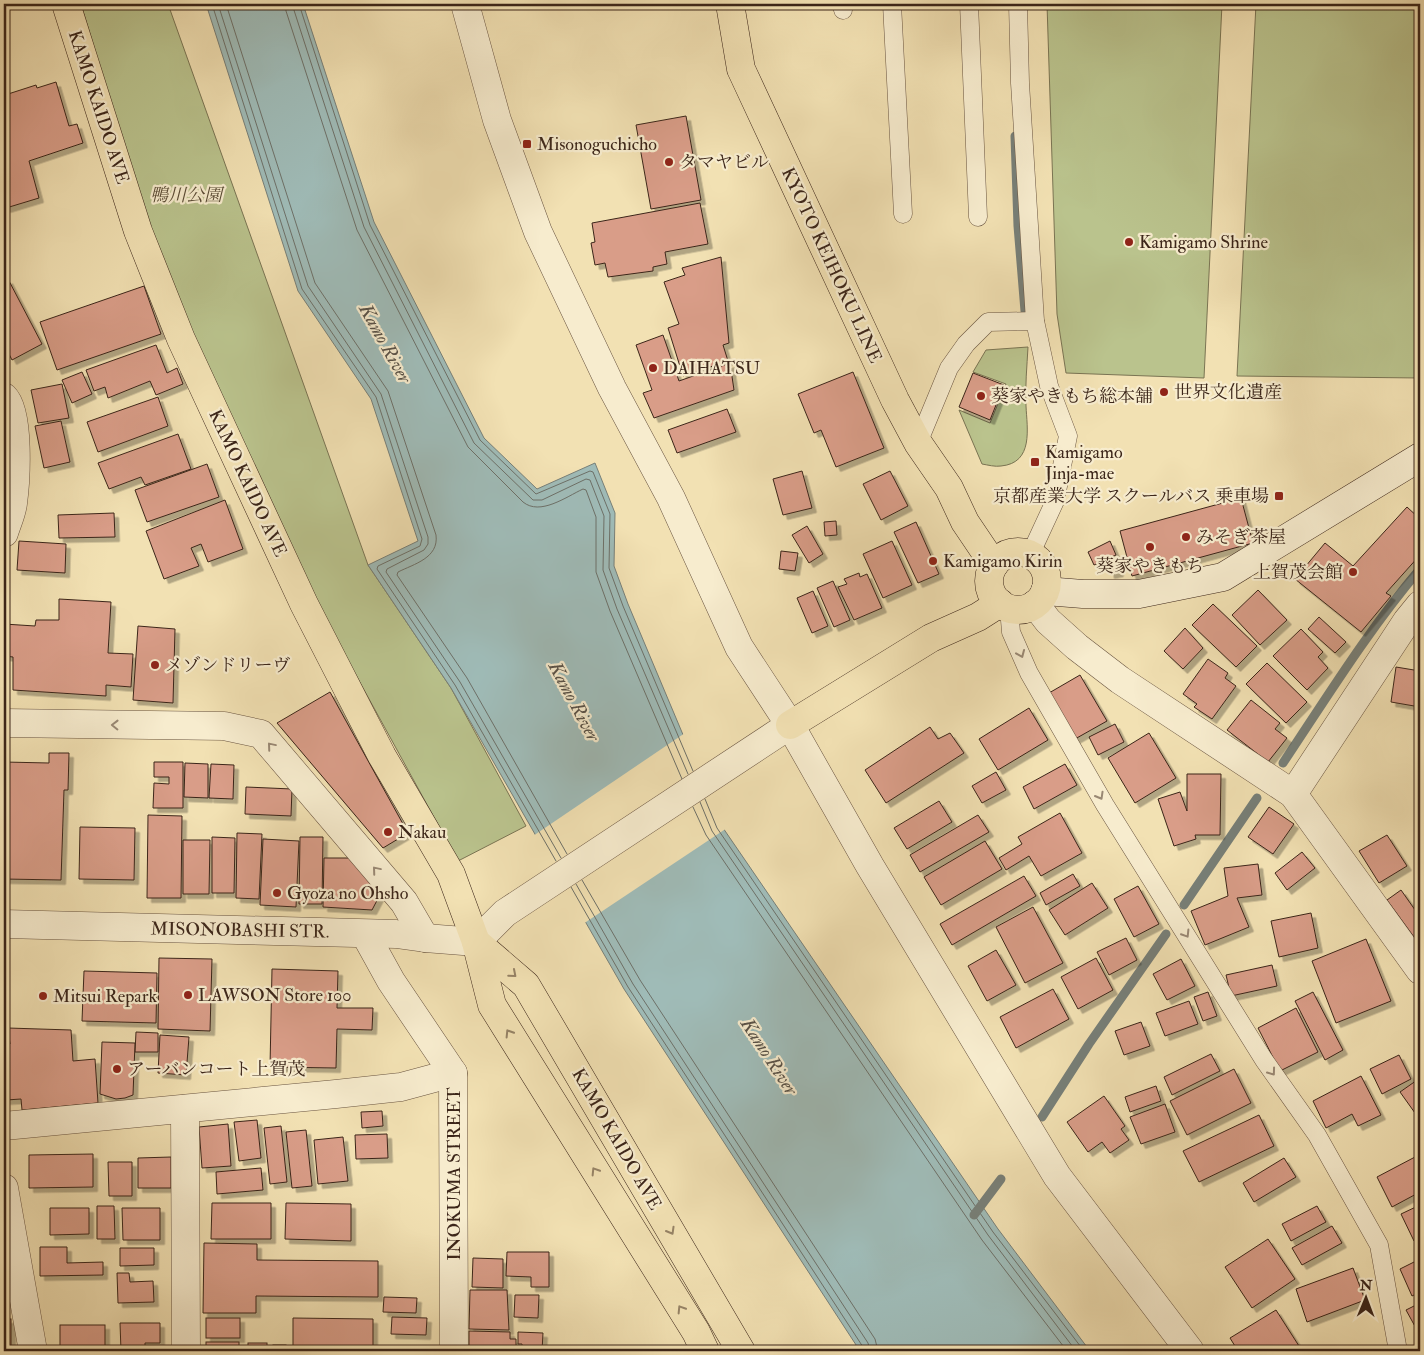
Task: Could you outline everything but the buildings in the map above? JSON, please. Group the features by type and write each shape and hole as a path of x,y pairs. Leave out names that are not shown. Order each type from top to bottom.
{"main road":[{"name":"KAMO KAIDO AVE","path":"66,4 138,231 182,339 304,604 382,756 451,874 476,942 492,1005 696,1332 705,1351"},
{"name":"KYOTO KEIHOKU LINE","path":"730,4 741,68 895,400 918,443 949,488 965,522 1014,584"},
{"path":"781,731 931,638 978,617 1014,584"},
{"name":"KAMO KAIDO AVE","path":"476,942 526,985 741,1351"}],"street":[{"path":"464,4 497,120 538,232 612,388 671,498 738,647 781,731 870,866 1057,1176 1190,1351"},
{"path":"4,397 8,401 16,432 13,505 4,533"},
{"path":"1014,584 1083,594 1139,594 1223,578 1420,457"},
{"path":"1014,584 1048,621 1077,647 1120,680 1293,794 1415,956"},
{"path":"1293,794 1407,621 1420,605"},
{"path":"4,723 224,726 261,734 404,902 424,938"},
{"path":"476,942 505,913 781,731"},
{"name":"MISONOBASHI STR.","path":"4,924 396,934 476,942"},
{"name":"INOKUMA STREET","path":"365,934 391,981 454,1073 454,1351"},
{"path":"4,1126 401,1087 454,1073"},
{"path":"185,1109 186,1351"},
{"path":"4,1188 33,1351"}],"lane":[{"path":"892,4 903,214"},
{"path":"968,4 978,217"},
{"path":"1018,4 1020,83 1035,321 1049,386 1068,436 1055,500 1014,584 1011,632 1029,673 1100,796 1264,1060 1317,1135 1379,1245 1398,1351"},
{"path":"918,443 949,368 966,344 988,322 1035,321"}],"green space":[{"name":"鴨川公園","path":"81,4 168,4 368,565 451,688 526,826 458,861 329,626 188,330 143,211"},
{"path":"1047,4 1222,4 1204,378 1066,373 1057,314"},
{"path":"1256,4 1420,4 1420,378 1237,376"},
{"path":"1028,347 1027,434 1024,451 1012,463 999,466 982,464 959,410 990,423 1006,384 973,372 986,350"}],"water":[{"name":"Kamo River","path":"206,4 303,4 374,222 484,438 537,489 595,463 615,513 614,566 628,604 721,825 998,1229 1090,1351 860,1351 624,989 451,688 368,565 418,541 371,399 298,291"}],"pier":[{"path":"685,733 727,828 583,924 533,836"}],"waterway":[{"path":"1015,136 1018,226 1025,311"},
{"path":"1283,763 1366,639 1420,569"},
{"path":"1184,905 1257,798"},
{"path":"1042,1117 1089,1044 1166,934"},
{"path":"974,1215 1001,1179"}],"place":[{"name":"Misonoguchicho","path":"527,144"},
{"name":"タマヤビル","path":"669,162"},
{"name":"Kamigamo Shrine","path":"1129,242"},
{"name":"DAIHATSU","path":"653,368"},
{"name":"世界文化遺産","path":"1164,392"},
{"name":"葵家やきもち総本舗","path":"981,396"},
{"name":"Kamigamo Jinja-mae","path":"1035,462"},
{"name":"京都産業大学 スクールバス 乗車場","path":"1279,496"},
{"name":"みそぎ茶屋","path":"1186,537"},
{"name":"葵家やきもち","path":"1150,547"},
{"name":"Kamigamo Kirin","path":"933,561"},
{"name":"上賀茂会館","path":"1353,572"},
{"name":"メゾンドリーヴ","path":"155,665"},
{"name":"Nakau","path":"388,832"},
{"name":"Gyoza no Ohsho","path":"277,893"},
{"name":"LAWSON Store 100","path":"188,995"},
{"name":"Mitsui Repark","path":"43,996"},
{"name":"アーバンコート上賀茂","path":"117,1069"}]}
